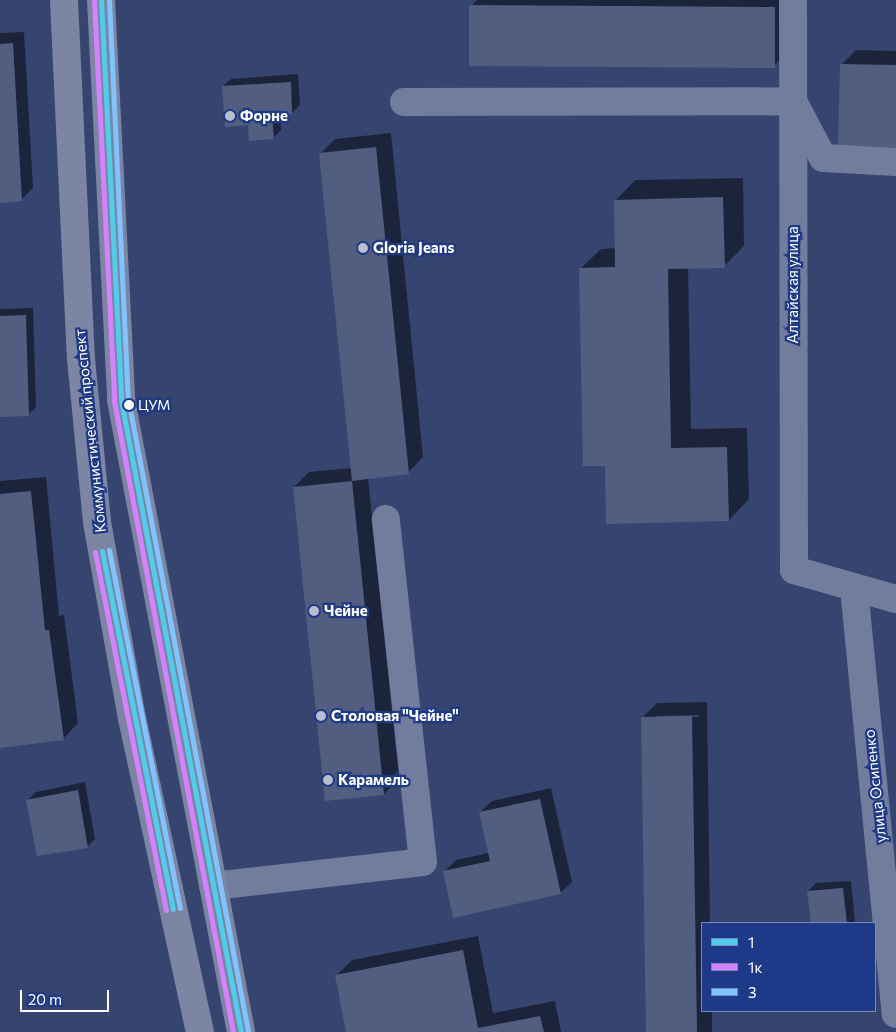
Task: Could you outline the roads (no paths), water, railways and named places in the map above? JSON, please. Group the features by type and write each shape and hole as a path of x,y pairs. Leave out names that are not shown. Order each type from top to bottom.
{"main road":[{"name":"Коммунистический проспект","path":"64,0 81,359 97,522 132,718 200,1032"},
{"path":"100,0 121,400 241,1032"}],"street":[{"name":"Алтайская улица","path":"793,0 794,570 854,588"},
{"path":"404,102 793,101 823,158 896,162"},
{"path":"213,886 423,862 386,519"},
{"path":"854,588 892,595"},
{"name":"улица Осипенко","path":"854,588 896,1014"}],"place":[{"name":"Форне","path":"230,116"},
{"name":"Gloria Jeans","path":"363,248"},
{"name":"ЦУМ","path":"129,405"},
{"name":"Чейне","path":"314,611"},
{"name":"Столовая \"Чейне\"","path":"321,716"},
{"name":"Карамель","path":"328,780"}]}
